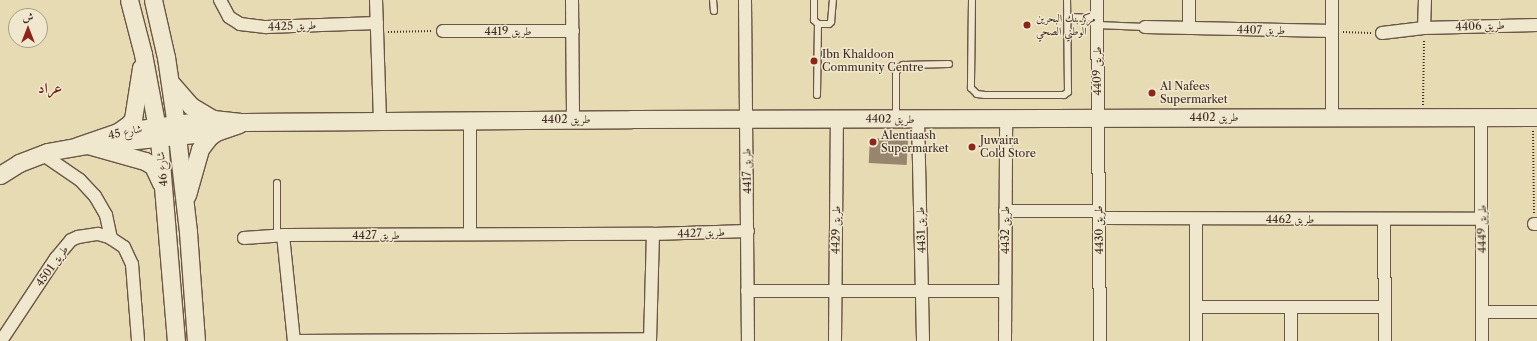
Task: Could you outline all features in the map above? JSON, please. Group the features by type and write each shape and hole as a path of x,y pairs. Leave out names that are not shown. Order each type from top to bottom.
{"street":[{"name":"شارع 46","path":"130,0 143,54 158,133 176,341"},
{"name":"شارع 46","path":"154,0 170,82 188,232 196,341"},
{"name":"طريق 4425","path":"220,0 229,17 240,24 266,27 377,24"},
{"path":"376,0 380,120"},
{"path":"572,0 573,119"},
{"name":"طريق 4417","path":"745,0 748,341"},
{"name":"طريق 4409","path":"1097,0 1097,118"},
{"path":"1189,0 1189,28"},
{"path":"1332,0 1332,118"},
{"path":"1424,28 1425,0"},
{"name":"طريق 4406","path":"1382,33 1424,28 1537,25"},
{"name":"طريق 4407","path":"1145,27 1332,31"},
{"name":"طريق 4419","path":"443,31 573,31"},
{"path":"118,132 129,124 134,113 143,54"},
{"path":"170,82 191,106 214,126 200,149 184,205"},
{"name":"طريق 4402","path":"176,131 243,122 380,120 746,120 837,118 1534,118"},
{"name":"طريق 4429","path":"834,341 837,118"},
{"name":"طريق 4430","path":"1097,118 1100,214 1100,341"},
{"name":"طريق 4449","path":"1481,118 1482,341"},
{"name":"طريق 4431","path":"918,119 923,341"},
{"name":"طريق 4432","path":"1005,341 1006,119"},
{"path":"470,120 470,234"},
{"name":"شارع 45","path":"0,175 19,163 42,154 82,145 176,131"},
{"name":"شارع 45","path":"82,145 118,132 158,133"},
{"path":"82,145 131,157 153,166 164,190"},
{"path":"42,154 80,180 95,196 106,215 112,238 124,247 132,264 138,341"},
{"name":"طريق 4462","path":"1005,211 1196,219 1482,219"},
{"path":"1196,219 1196,341"},
{"path":"1384,219 1385,341"},
{"name":"طريق 4427","path":"244,238 280,235 654,234 748,231"},
{"name":"طريق 4501","path":"1,341 56,258 71,240 78,236 98,234 112,238"},
{"path":"300,341 650,340 654,234"},
{"path":"280,235 294,341"},
{"path":"747,291 1005,291"},
{"path":"1196,307 1384,307"},
{"path":"1291,307 1292,341"},
{"path":"1483,312 1537,312"}],"lane":[{"path":"713,0 714,11"},
{"path":"814,0 814,20 818,24 817,95"},
{"path":"818,24 829,24 832,20 833,0"},
{"path":"972,0 971,88 981,95 1064,94 1068,92 1067,0"},
{"path":"1067,17 1145,27"},
{"path":"896,119 896,72 899,68 902,65 949,64"},
{"path":"277,183 280,235"}],"path":[{"path":"377,24 382,32 443,31"},
{"path":"1424,28 1424,118"},
{"path":"1332,31 1382,33"},
{"path":"1534,118 1535,224"}],"building":[{"path":"870,138 908,140 907,165 869,163"}],"place":[{"name":"مركز بنك البحرين الوطني الصحي","path":"1027,25"},
{"name":"Ibn Khaldoon Community Centre","path":"814,61"},
{"name":"Al Nafees Supermarket","path":"1152,93"},
{"name":"Alentiaash Supermarket","path":"873,142"},
{"name":"Juwaira Cold Store","path":"972,147"}],"district":[{"name":"عراد","path":"50,88"}]}
